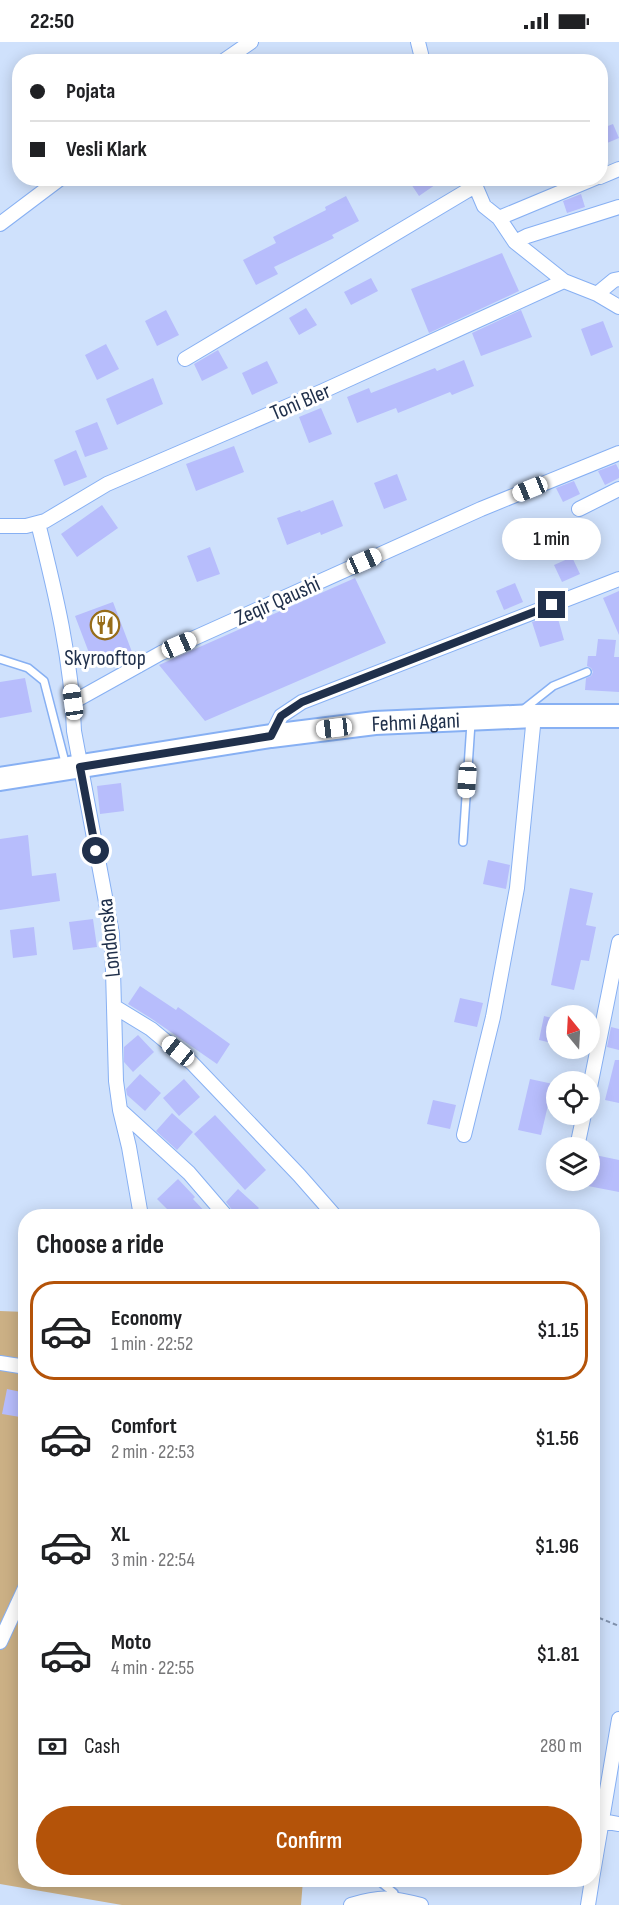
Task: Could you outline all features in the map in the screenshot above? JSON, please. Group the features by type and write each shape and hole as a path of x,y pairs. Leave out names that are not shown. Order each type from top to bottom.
{"main road":[{"name":"Fehmi Agani","path":"0,779 271,736 375,723 524,716 619,716"}],"street":[{"path":"234,54 251,42"},
{"path":"0,224 50,186"},
{"path":"185,359 467,186"},
{"path":"476,186 484,206 499,218 515,242 564,281 597,294 619,307"},
{"path":"499,218 576,186"},
{"path":"515,242 527,236 619,207"},
{"path":"597,294 614,280 619,279"},
{"name":"Toni Bler","path":"0,526 26,526 45,520 107,484 323,391 564,281"},
{"name":"Zeqir Qaushi","path":"73,702 171,648 482,509 619,453"},
{"path":"579,509 619,489"},
{"path":"38,523 61,616 73,702 74,768"},
{"path":"271,736 281,716 302,702 619,579"},
{"path":"464,1135 493,1017 517,888 524,716"},
{"name":"Londonska","path":"74,768 112,934 116,1081 140,1209"},
{"path":"593,1071 619,942"},
{"path":"115,1007 150,1029 192,1063 300,1175 329,1209"},
{"path":"120,1110 189,1173 220,1209"},
{"path":"0,1363 18,1366"},
{"path":"0,1642 18,1603"},
{"path":"600,1833 619,1719"},
{"path":"602,1821 619,1824"},
{"path":"588,1905 591,1887"},
{"path":"351,1905 374,1898 395,1898 421,1905"}],"lane":[{"path":"0,659 28,668 44,681 74,768"},
{"path":"524,716 553,686 587,672"},
{"path":"463,842 472,718"},
{"path":"387,1887 394,1893 395,1898"}],"path":[{"path":"600,1618 619,1626"}],"shaded area":[{"path":"0,1311 18,1312 18,1887 302,1887 301,1905 122,1905 0,1884"}],"building":[{"path":"613,124 619,138 608,143 608,126"},
{"path":"412,186 433,186 419,196"},
{"path":"581,194 585,207 567,213 563,201"},
{"path":"346,196 359,221 332,235 334,238 274,267 278,274 256,285 243,260 276,243 273,237 326,210 325,207"},
{"path":"502,253 519,291 429,333 411,289"},
{"path":"371,278 378,291 351,305 344,292"},
{"path":"306,308 317,325 299,335 289,318"},
{"path":"166,310 179,335 157,346 145,321"},
{"path":"521,310 532,337 481,356 472,333"},
{"path":"603,321 613,347 591,356 581,329"},
{"path":"106,344 119,369 97,380 85,355"},
{"path":"218,350 228,368 202,381 194,364"},
{"path":"464,360 474,386 452,395 450,392 398,413 396,408 357,423 347,397 369,388 371,393 435,368 437,371"},
{"path":"267,361 278,383 252,395 242,373"},
{"path":"153,378 163,404 117,425 106,399"},
{"path":"321,408 332,434 309,443 299,417"},
{"path":"97,422 108,449 85,457 75,431"},
{"path":"234,446 244,472 196,491 186,464"},
{"path":"76,450 87,477 64,486 54,460"},
{"path":"616,464 619,478 605,485 598,471"},
{"path":"397,474 407,500 384,509 374,483"},
{"path":"574,481 580,494 563,502 556,488"},
{"path":"333,500 343,526 287,545 277,518"},
{"path":"102,505 118,528 77,557 61,534"},
{"path":"210,547 220,574 197,582 187,556"},
{"path":"572,557 580,574 562,582 554,565"},
{"path":"355,578 386,643 205,721 159,665"},
{"path":"515,583 523,602 504,610 496,591"},
{"path":"619,591 619,635 603,598"},
{"path":"113,602 132,652 94,666 75,616"},
{"path":"557,615 564,640 540,647 532,622"},
{"path":"598,639 616,640 614,657 619,657 619,692 585,690 586,678 593,672 587,666 588,656 596,656"},
{"path":"25,678 32,712 0,718 0,682"},
{"path":"121,783 124,811 100,814 97,786"},
{"path":"28,835 32,876 56,873 60,901 0,910 0,839"},
{"path":"488,860 510,865 506,889 483,884"},
{"path":"570,888 593,893 586,925 596,927 589,961 581,960 574,990 551,985"},
{"path":"93,919 97,947 73,950 69,922"},
{"path":"34,927 37,955 13,958 10,930"},
{"path":"140,986 176,1010 178,1007 230,1044 217,1064 128,1004"},
{"path":"460,998 483,1003 477,1027 454,1022"},
{"path":"544,1016 546,1016 546,1042 539,1040"},
{"path":"611,1027 619,1029 619,1050 607,1047"},
{"path":"138,1035 154,1052 133,1072 124,1062 124,1047"},
{"path":"615,1060 619,1060 619,1103 605,1100"},
{"path":"140,1074 161,1093 145,1111 127,1095 126,1089"},
{"path":"184,1079 200,1097 179,1116 163,1098"},
{"path":"530,1079 546,1082 546,1114 541,1135 518,1130"},
{"path":"433,1100 456,1105 450,1129 427,1124"},
{"path":"172,1113 193,1132 177,1150 156,1131"},
{"path":"215,1115 266,1170 245,1190 194,1134"},
{"path":"600,1156 619,1160 619,1192 600,1188"},
{"path":"178,1179 195,1197 193,1199 202,1209 167,1209 157,1199"},
{"path":"238,1189 259,1208 231,1209 226,1202"},
{"path":"7,1389 18,1391 18,1417 2,1414"}],"place":[{"name":"Skyrooftop","path":"105,625"}],"route":[{"path":"96,851 80,767 271,736 281,716 302,702 552,605"}]}
